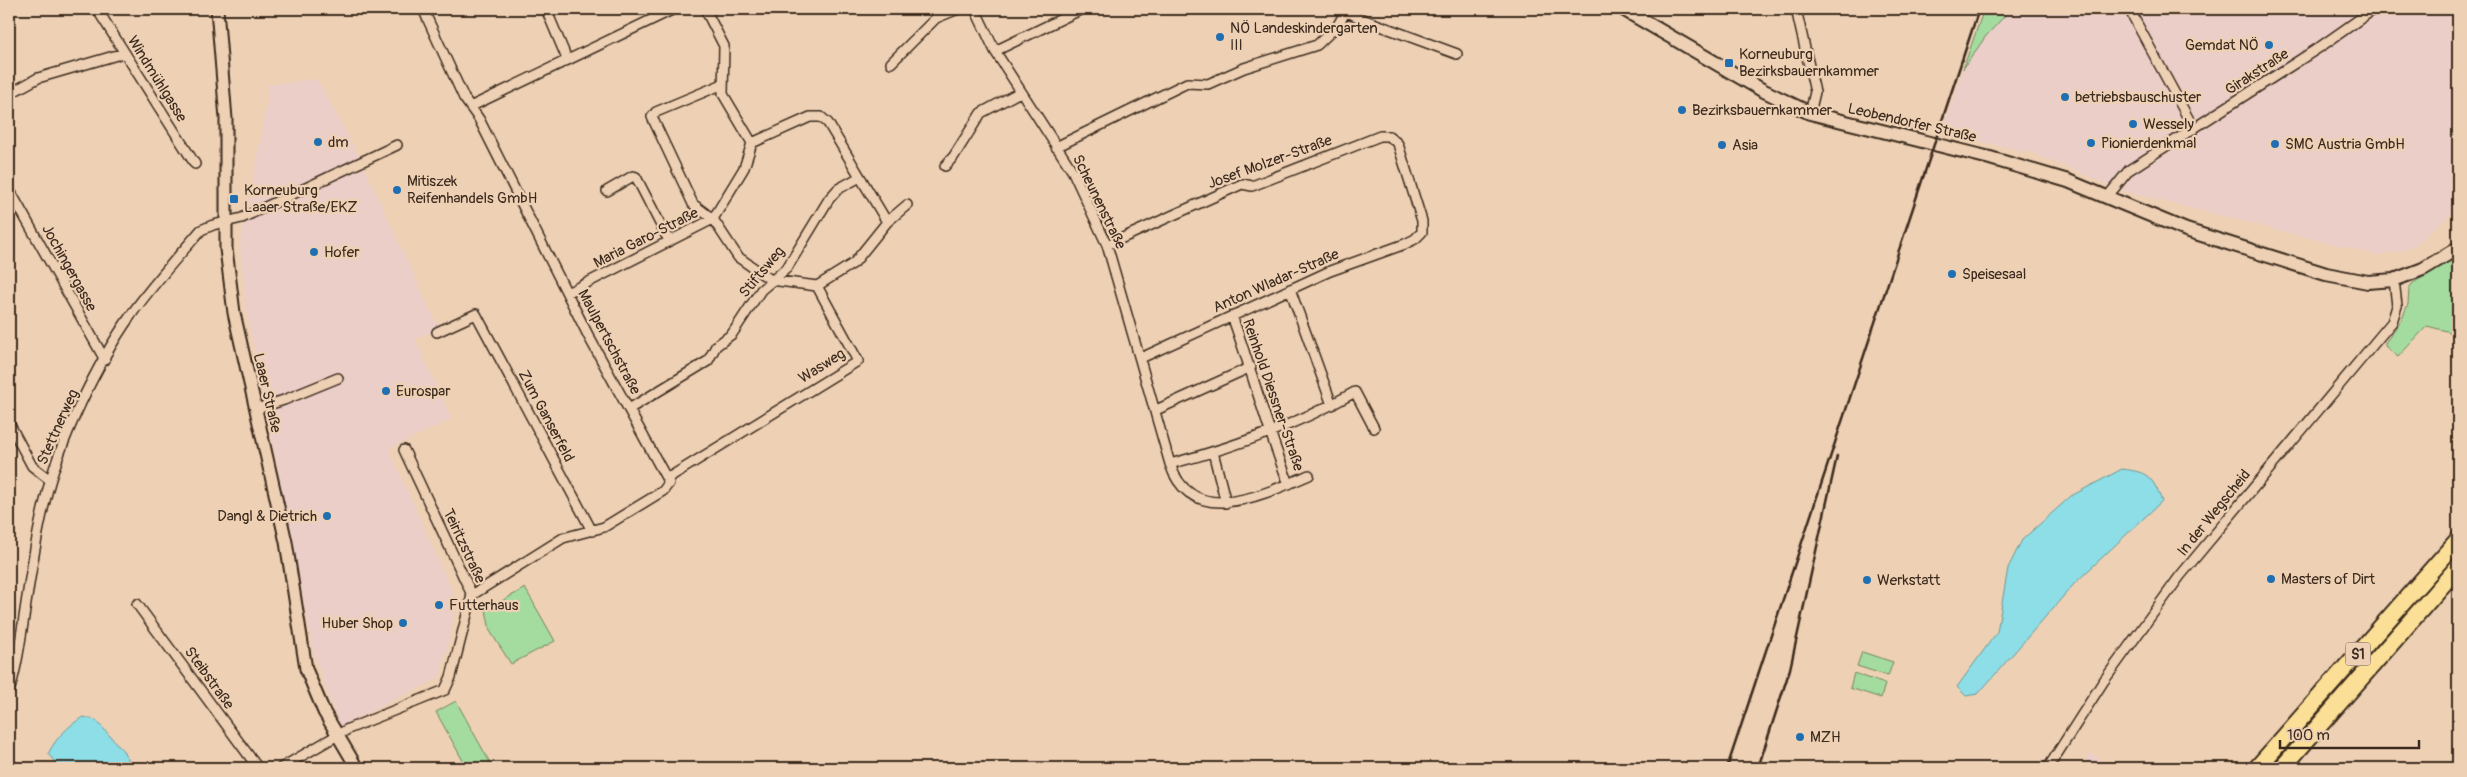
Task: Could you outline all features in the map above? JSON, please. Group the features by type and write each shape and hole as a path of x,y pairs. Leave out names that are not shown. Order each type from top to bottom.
{"highway":[{"name":"S1","path":"2257,768 2458,540"},
{"name":"S1","path":"2282,768 2458,567"}],"main road":[{"name":"Leobendorfer Straße","path":"1624,9 1762,90 1810,113 1990,158 2068,181 2186,230 2257,254 2341,278 2368,282 2394,280 2423,269 2458,248"}],"street":[{"name":"Windmühlgasse","path":"97,9 195,164"},
{"name":"Laaer Straße","path":"217,9 226,119 225,221 227,263 232,304 286,542 306,669 316,696 357,768"},
{"name":"Maulpertschstraße","path":"423,9 464,98 472,106 567,293 668,478"},
{"path":"546,9 567,59"},
{"path":"472,106 674,9"},
{"path":"705,9 724,46 723,94 752,143 810,117 821,118 828,123 887,222"},
{"path":"891,63 936,18 958,9"},
{"name":"Scheunenstraße","path":"975,9 995,51 1073,172 1108,245 1170,464 1178,482 1197,497 1226,503"},
{"path":"995,51 1082,9"},
{"path":"1056,147 1187,82 1208,84 1244,68 1317,44 1338,25 1345,9 1362,19 1457,54"},
{"path":"1796,9 1814,92 1810,113"},
{"path":"2129,9 2194,129"},
{"name":"Girakstraße","path":"2108,196 2129,170 2350,28 2374,9"},
{"path":"9,94 38,78 124,52"},
{"path":"723,84 656,112 652,117 694,204 713,219 738,257 771,280 817,286 854,263 887,222 908,205"},
{"path":"945,166 954,156 980,113 1020,92"},
{"name":"Josef Molzer-Straße","path":"1108,245 1242,184 1252,186 1380,136 1389,136"},
{"name":"Anton Wladar-Straße","path":"1141,358 1338,268 1415,239 1422,232 1422,221 1398,144 1389,136"},
{"name":"Maria Garo-Straße","path":"567,293 713,219 744,168 752,143"},
{"name":"Stettnerweg","path":"9,691 16,663 37,535 50,480 71,426 105,360 130,317 201,230 225,221 242,218 397,146"},
{"path":"606,190 633,176 636,177 669,241"},
{"name":"Stiftsweg","path":"629,409 708,361 716,346 732,334 761,290 787,268 829,199 838,189 860,177"},
{"name":"Jochingergasse","path":"9,189 105,360"},
{"name":"In der Wegscheid","path":"2048,768 2107,678 2174,584 2392,322 2397,306 2394,280"},
{"name":"Wasweg","path":"668,478 858,361 817,286"},
{"path":"1290,289 1332,405"},
{"name":"Zum Ganserfeld","path":"437,332 476,314 592,532"},
{"name":"Reinhold Diessner-Straße","path":"1232,316 1251,367 1269,434 1289,484"},
{"path":"1156,410 1251,367"},
{"path":"256,409 338,378"},
{"path":"1170,464 1269,434 1332,405 1355,392 1374,428"},
{"path":"9,423 32,466 50,480"},
{"name":"Teiritzstraße","path":"338,736 367,720 445,690 451,677 472,595 404,450"},
{"path":"1213,452 1226,503 1251,498 1309,475"},
{"path":"472,595 563,538 592,532 604,527 663,491 668,486 668,478"},
{"name":"Steibstraße","path":"138,604 258,768"},
{"path":"281,768 338,736"},
{"path":"9,764 17,768"}],"shaded area":[{"path":"2011,9 2458,9 2458,208 2415,245 2403,251 2376,255 2126,192 2032,153 1941,133 1963,69 1986,36"},
{"path":"317,79 359,156 439,329 415,339 452,419 389,449 457,602 440,678 340,726 315,659 246,308 240,245 261,138 267,100 267,85"},
{"path":"2090,753 2115,768 2081,768"}],"green space":[{"path":"1984,9 2011,9 1986,36 1963,69"},
{"path":"2458,255 2458,334 2427,326 2398,357 2385,346 2385,343 2402,319 2408,304 2409,288 2413,283"},
{"path":"525,588 555,641 511,664 490,631 486,610"},
{"path":"1862,652 1893,662 1888,676 1857,666"},
{"path":"1854,673 1885,684 1881,698 1850,688"},
{"path":"456,701 493,768 467,768 436,712"}],"water":[{"path":"2122,469 2138,472 2148,477 2155,486 2162,501 2074,584 1978,694 1966,696 1957,687 1997,632 2008,568 2022,540 2071,496"},
{"path":"83,717 96,720 123,751 134,768 60,768 48,754 54,743 63,733"}],"railway":[{"path":"1727,768 1979,9"},
{"path":"1758,768 1790,669 1837,456"}],"place":[{"name":"NÖ Landeskindergarten III","path":"1220,37"},
{"name":"Gemdat NÖ","path":"2269,45"},
{"name":"Korneuburg Bezirksbauernkammer","path":"1729,63"},
{"name":"betriebsbauschuster","path":"2065,97"},
{"name":"Bezirksbauernkammer","path":"1682,110"},
{"name":"Wessely","path":"2133,124"},
{"name":"dm","path":"318,142"},
{"name":"Pionierdenkmal","path":"2091,143"},
{"name":"SMC Austria GmbH","path":"2275,144"},
{"name":"Asia","path":"1722,145"},
{"name":"Mitiszek Reifenhandels GmbH","path":"397,190"},
{"name":"Korneuburg Laaer Straße/EKZ","path":"234,199"},
{"name":"Hofer","path":"314,252"},
{"name":"Speisesaal","path":"1952,274"},
{"name":"Eurospar","path":"386,391"},
{"name":"Dangl & Dietrich","path":"327,516"},
{"name":"Masters of Dirt","path":"2271,579"},
{"name":"Werkstatt","path":"1867,580"},
{"name":"Futterhaus","path":"439,605"},
{"name":"Huber Shop","path":"403,623"},
{"name":"MZH","path":"1800,737"}]}
